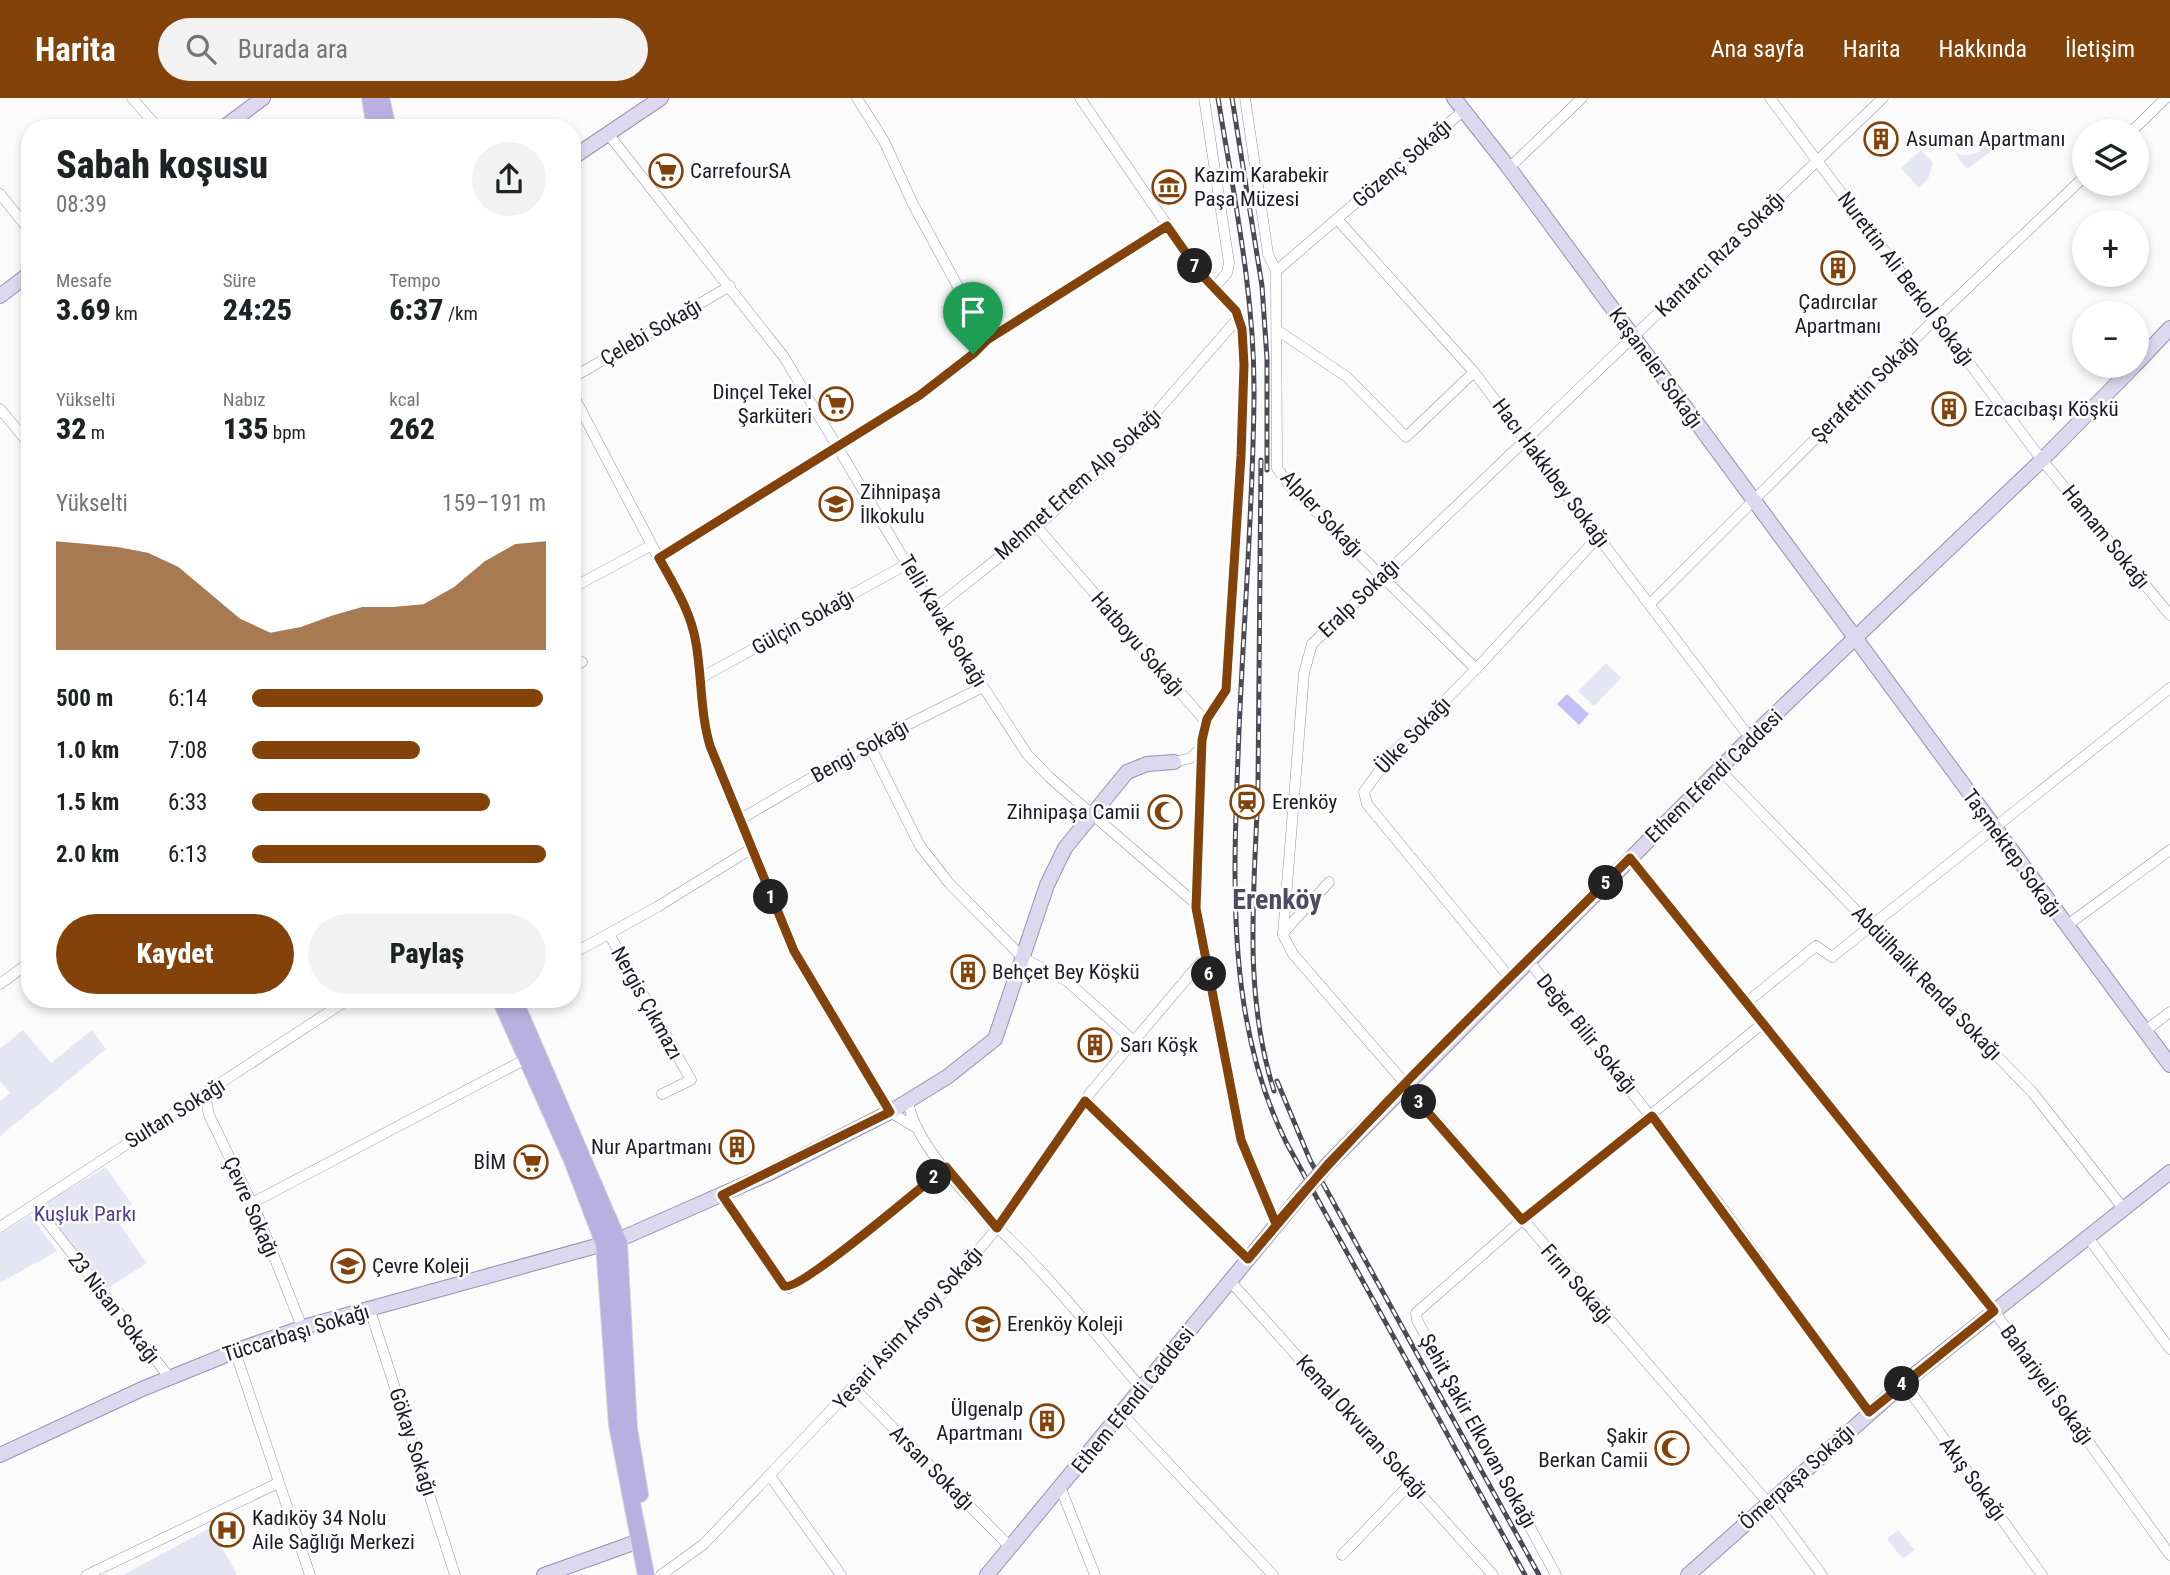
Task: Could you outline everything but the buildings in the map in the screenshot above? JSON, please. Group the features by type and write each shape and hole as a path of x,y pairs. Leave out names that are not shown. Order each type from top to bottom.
{"main road":[{"path":"370,98 374,119"},
{"path":"381,98 386,119"},
{"path":"504,1008 611,1242 617,1425 646,1575"},
{"path":"518,1008 611,1242 631,1440 659,1575"}],"street":[{"path":"132,98 150,119"},
{"path":"235,119 263,98"},
{"path":"581,152 660,98"},
{"path":"857,98 887,146 908,195 987,340"},
{"path":"1080,98 1167,226 1239,317 1244,360 1243,401 1226,690 1206,722 1201,748 1195,903 1241,1140 1276,1224"},
{"path":"1204,98 1229,262 1228,271 1214,288"},
{"name":"Alpler Sokağı","path":"1245,98 1268,254 1276,271 1277,468 1294,491 1476,669"},
{"name":"Kaşaneler Sokağı","path":"1454,98 1510,168 1857,639"},
{"path":"1510,168 1582,98"},
{"name":"Nurettin Ali Berkol Sokağı","path":"1770,98 2042,460"},
{"name":"Kantarcı Rıza Sokağı","path":"1525,438 1883,98"},
{"path":"2144,119 2166,98"},
{"name":"Gözenç Sokağı","path":"1276,271 1464,110"},
{"name":"Telli Kavak Sokağı","path":"608,135 730,286 788,363 934,609 1031,758 1195,903"},
{"name":"Şerafettin Sokağı","path":"1650,604 1935,319 2072,188"},
{"path":"0,194 21,220"},
{"name":"Hacı Hakkıbey Sokağı","path":"1337,219 1474,372 1750,738"},
{"path":"659,558 920,395 968,360 987,340 1167,226"},
{"path":"0,296 21,280"},
{"name":"Çelebi Sokağı","path":"581,373 730,286"},
{"name":"Mehmet Ertem Alp Sokağı","path":"934,609 1037,527 1144,428 1239,317"},
{"name":"Ethem Efendi Caddesi","path":"2149,350 2170,328"},
{"path":"1277,330 1346,377 1406,437 1474,372"},
{"name":"Ethem Efendi Caddesi","path":"987,1575 1329,1163 1750,738 2042,460 2121,378"},
{"path":"0,409 21,434"},
{"path":"581,410 689,617 696,644 708,739 739,820 803,969 890,1112 915,1127 997,1228 1036,1266 1142,1390"},
{"name":"Eralp Sokağı","path":"1283,933 1307,656 1318,637 1525,438"},
{"name":"Hamam Sokağı","path":"2042,460 2170,614"},
{"name":"Hatboyu Sokağı","path":"1037,527 1206,722"},
{"name":"Ülke Sokağı","path":"1510,978 1364,797 1367,785 1385,761 1476,669 1599,536"},
{"path":"581,582 652,545"},
{"name":"Gülçin Sokağı","path":"699,679 907,564"},
{"name":"Taşmektep Sokağı","path":"1857,639 1993,829 2170,1065"},
{"name":"Bengi Sokağı","path":"739,820 869,744 983,687"},
{"path":"1746,1003 1816,946 1832,957 2170,688"},
{"path":"869,744 920,846 949,883 1023,958 1067,981 1133,1040"},
{"path":"1174,762 1191,758 1201,748"},
{"path":"1174,762 1190,767 1199,777"},
{"name":"Tüccarbaşı Sokağı","path":"0,1455 169,1377 302,1327 611,1242 667,1216 722,1195 908,1102 947,1077 995,1039 1056,863 1091,813 1131,769 1147,764 1174,762"},
{"name":"Abdülhalik Renda Sokağı","path":"1719,769 2037,1097 2123,1208"},
{"path":"581,949 751,849"},
{"path":"2066,926 2170,850"},
{"name":"Bahariyeli Sokağı","path":"1630,858 1994,1311 2170,1555"},
{"path":"1283,933 1329,882"},
{"name":"Fırın Sokağı","path":"1283,933 1285,945 1769,1504 1822,1575"},
{"name":"Nergis Çıkmazı","path":"609,934 691,1080 662,1094"},
{"name":"Yesari Asim Arsoy Sokağı","path":"659,1575 701,1547 931,1306 997,1228 1085,1101 1133,1040 1205,957"},
{"name":"Değer Bilir Sokağı","path":"1528,960 1652,1116 1869,1412"},
{"path":"0,984 21,969"},
{"name":"Sultan Sokağı","path":"0,1227 335,1008"},
{"path":"2145,1031 2170,1012"},
{"name":"Şehit Şakir Elkovan Sokağı","path":"1556,1575 1416,1315 1522,1220 1762,1024"},
{"path":"251,1203 526,1059"},
{"path":"209,1115 206,1098 212,1088"},
{"path":"1085,1101 1248,1259"},
{"path":"908,1102 915,1127"},
{"path":"187,1104 200,1106 209,1115"},
{"name":"Çevre Sokağı","path":"209,1115 251,1203 302,1327"},
{"path":"722,1195 783,1286 789,1288 833,1259 946,1167"},
{"name":"Ömerpaşa Sokağı","path":"1688,1575 1869,1412 2170,1172"},
{"name":"23 Nisan Sokağı","path":"34,1205 169,1377"},
{"path":"2087,1236 2170,1349"},
{"name":"Kemal Okvuran Sokağı","path":"1230,1281 1493,1575"},
{"name":"Gökay Sokağı","path":"370,1310 455,1575"},
{"path":"235,1351 310,1575"},
{"name":"Akış Sokağı","path":"1904,1383 2042,1575"},
{"name":"Arsan Sokağı","path":"854,1388 1011,1548"},
{"path":"1122,1414 1273,1575"},
{"path":"770,1476 841,1575"},
{"path":"1342,1555 1412,1482"},
{"path":"88,1575 278,1483"},
{"path":"1061,1489 1095,1575"},
{"path":"544,1575 639,1541"}],"green space":[{"path":"1986,130 1998,146 1967,169 1955,153 1968,155 1979,152 1987,137"},
{"path":"1921,150 1933,163 1928,179 1919,188 1901,168"},
{"path":"1606,663 1621,678 1594,706 1578,691"},
{"path":"23,1030 51,1063 92,1030 106,1049 0,1136 0,1101 10,1093 0,1081 0,1049"},
{"name":"Kuşluk Parkı","path":"106,1167 132,1204 115,1218 147,1263 104,1291 41,1205"},
{"path":"30,1215 57,1251 0,1283 0,1234"},
{"path":"210,1528 237,1574 123,1575"},
{"path":"1898,1530 1915,1550 1903,1559 1887,1539"}],"shaded area":[{"path":"1567,694 1589,714 1579,725 1557,704"}],"railway":[{"path":"1218,98 1247,284 1253,359 1252,487 1235,855 1238,954 1253,1050 1267,1097 1286,1142 1525,1575"},
{"path":"1232,98 1262,286 1267,359 1267,470"},
{"path":"1261,460 1258,785 1253,939 1258,1015 1274,1091"},
{"path":"1277,1081 1310,1160 1539,1575"}],"place":[{"name":"Asuman Apartmanı","path":"1881,139"},
{"name":"CarrefourSA","path":"666,171"},
{"name":"Kazım Karabekir Paşa Müzesi","path":"1169,187"},
{"name":"Çadırcılar Apartmanı","path":"1838,268"},
{"name":"Dinçel Tekel Şarküteri","path":"836,404"},
{"name":"Ezcacıbaşı Köşkü","path":"1949,409"},
{"name":"Zihnipaşa İlkokulu","path":"836,504"},
{"name":"Erenköy","path":"1247,802"},
{"name":"Zihnipaşa Camii","path":"1165,812"},
{"name":"Behçet Bey Köşkü","path":"968,972"},
{"name":"Sarı Köşk","path":"1095,1045"},
{"name":"Nur Apartmanı","path":"737,1147"},
{"name":"BİM","path":"531,1162"},
{"name":"Çevre Koleji","path":"348,1266"},
{"name":"Erenköy Koleji","path":"983,1324"},
{"name":"Ülgenalp Apartmanı","path":"1047,1421"},
{"name":"Şakir Berkan Camii","path":"1672,1448"},
{"name":"Kadıköy 34 Nolu Aile Sağlığı Merkezi","path":"227,1530"}],"district":[{"name":"Erenköy","path":"1277,899"}],"route":[{"path":"973,354 920,395 659,558 686,609 695,635 704,720 710,746 788,938 803,969 890,1112 722,1195 784,1286 793,1287 827,1263 946,1167 997,1228 1085,1101 1248,1259 1329,1163 1404,1085 1522,1220 1652,1116 1731,1220 1869,1412 1994,1311 1630,858 1404,1085 1366,1124 1329,1163 1301,1194 1276,1224 1241,1140 1195,900 1196,826 1202,740 1207,719 1223,699 1226,690 1241,456 1244,365 1240,320 1236,311 1200,273 1167,226 987,340 973,354"}]}
